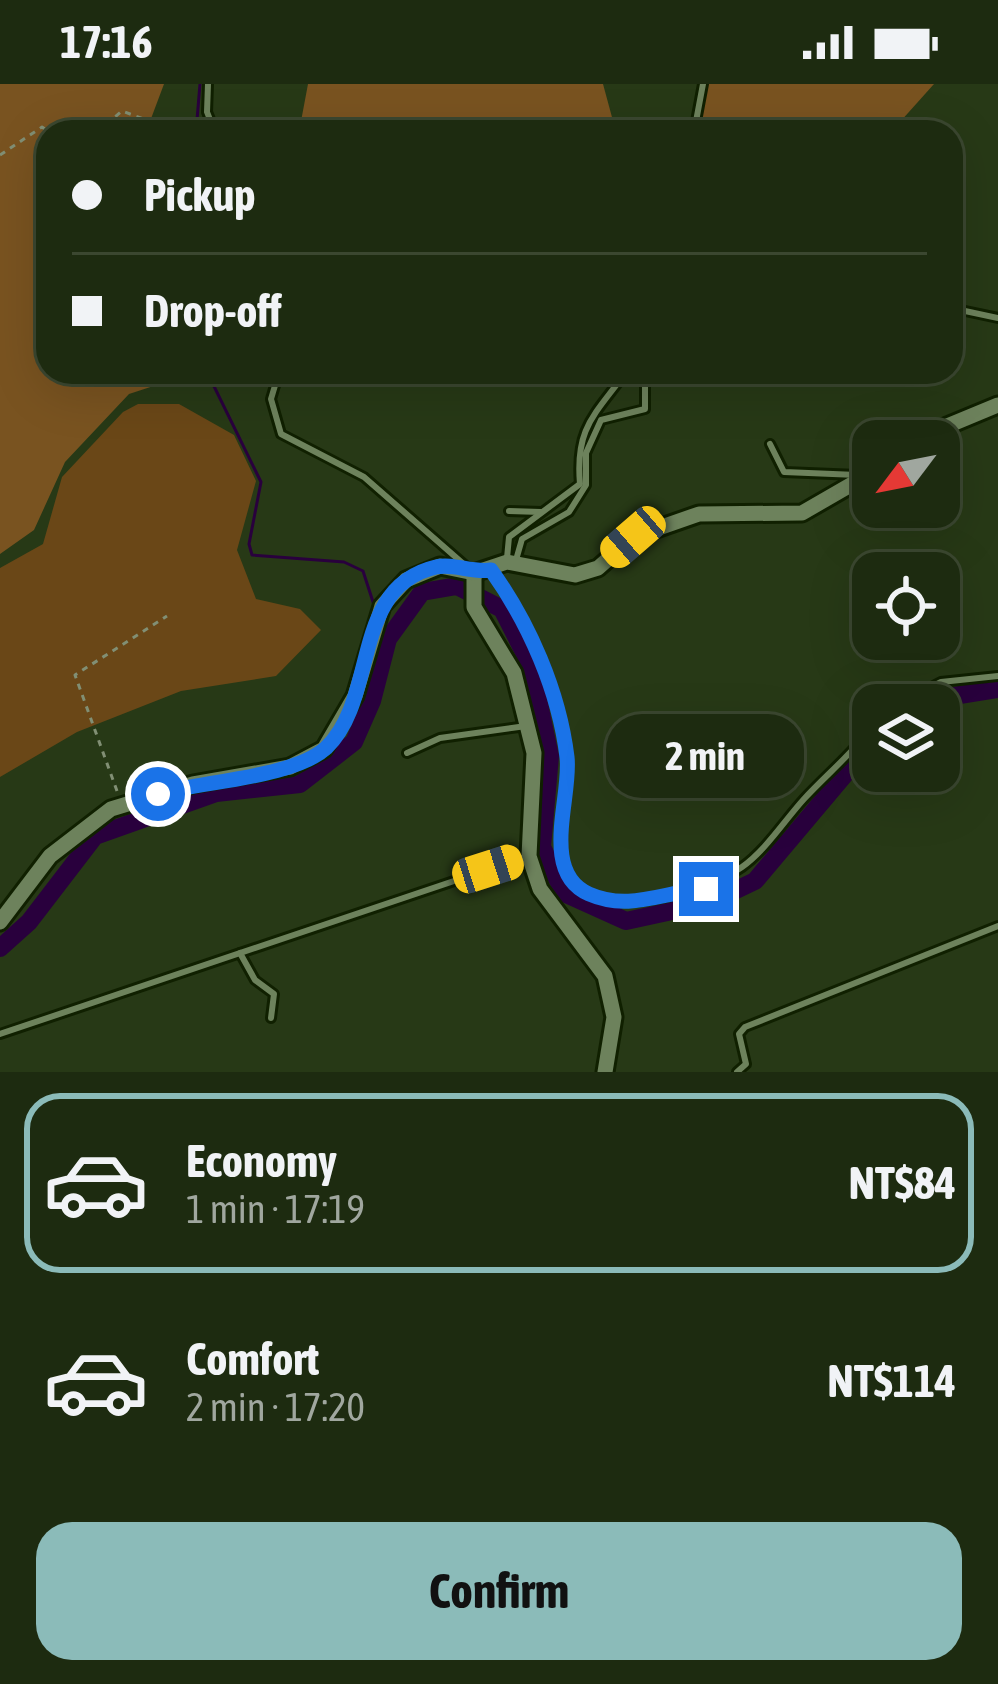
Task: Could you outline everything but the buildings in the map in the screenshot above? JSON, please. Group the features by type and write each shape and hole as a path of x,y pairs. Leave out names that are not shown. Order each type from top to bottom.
{"street":[{"path":"960,421 998,405"},
{"path":"0,922 50,856 122,805 194,784 290,767 324,749 345,721 382,606 406,580 440,566 483,571 511,562 574,574 598,568 633,537 699,514 802,513 852,484"},
{"path":"483,571 474,607 514,673 534,753 529,856 540,889 605,976 614,1017 605,1072"}],"lane":[{"path":"208,84 210,120"},
{"path":"696,120 703,84"},
{"path":"963,311 998,318"},
{"path":"276,384 272,399 281,434 364,477 483,571 515,604 542,664 568,759 560,835 571,879 586,893 627,904 706,889 746,865 852,749"},
{"path":"511,562 508,538 580,484 577,454 588,414 615,384"},
{"path":"511,562 522,539 569,512 586,485 586,453 602,420 644,409 645,384"},
{"path":"770,444 784,472 852,474"},
{"path":"508,511 544,511"},
{"path":"937,684 998,676"},
{"path":"407,753 440,738 527,726"},
{"path":"0,1034 529,856"},
{"path":"737,1072 746,1064 739,1034 745,1027 998,926"},
{"path":"240,953 255,980 274,994 271,1018"}],"path":[{"path":"111,120 122,111 148,120"},
{"path":"202,120 208,116"},
{"path":"0,154 36,131"},
{"path":"122,805 75,675 167,616"}],"shaded area":[{"path":"0,84 164,84 150,120 36,120 36,384 160,384 129,394 65,462 34,530 0,554"},
{"path":"308,84 603,84 613,120 301,120"},
{"path":"706,84 934,84 902,120 701,120"},
{"path":"138,404 179,404 234,435 256,481 237,550 256,599 300,609 321,630 276,676 181,691 77,732 0,777 0,568 43,544 62,477 123,412"}],"waterway":[{"path":"197,120 200,84"},
{"path":"213,384 261,482 249,544 252,555 344,562 363,571 374,605"},
{"path":"0,948 29,922 95,836 216,793 300,784 354,742 372,701 388,639 422,592 457,586 502,609 531,666 550,756 542,847 564,893 626,921 709,903 755,881 852,766"},
{"path":"380,638 384,656"},
{"path":"960,695 998,689"}],"route":[{"path":"158,794 290,767 324,749 345,721 382,606 406,580 440,566 474,573 491,570 515,604 542,664 568,759 560,835 571,879 586,893 627,904 706,889"}]}
